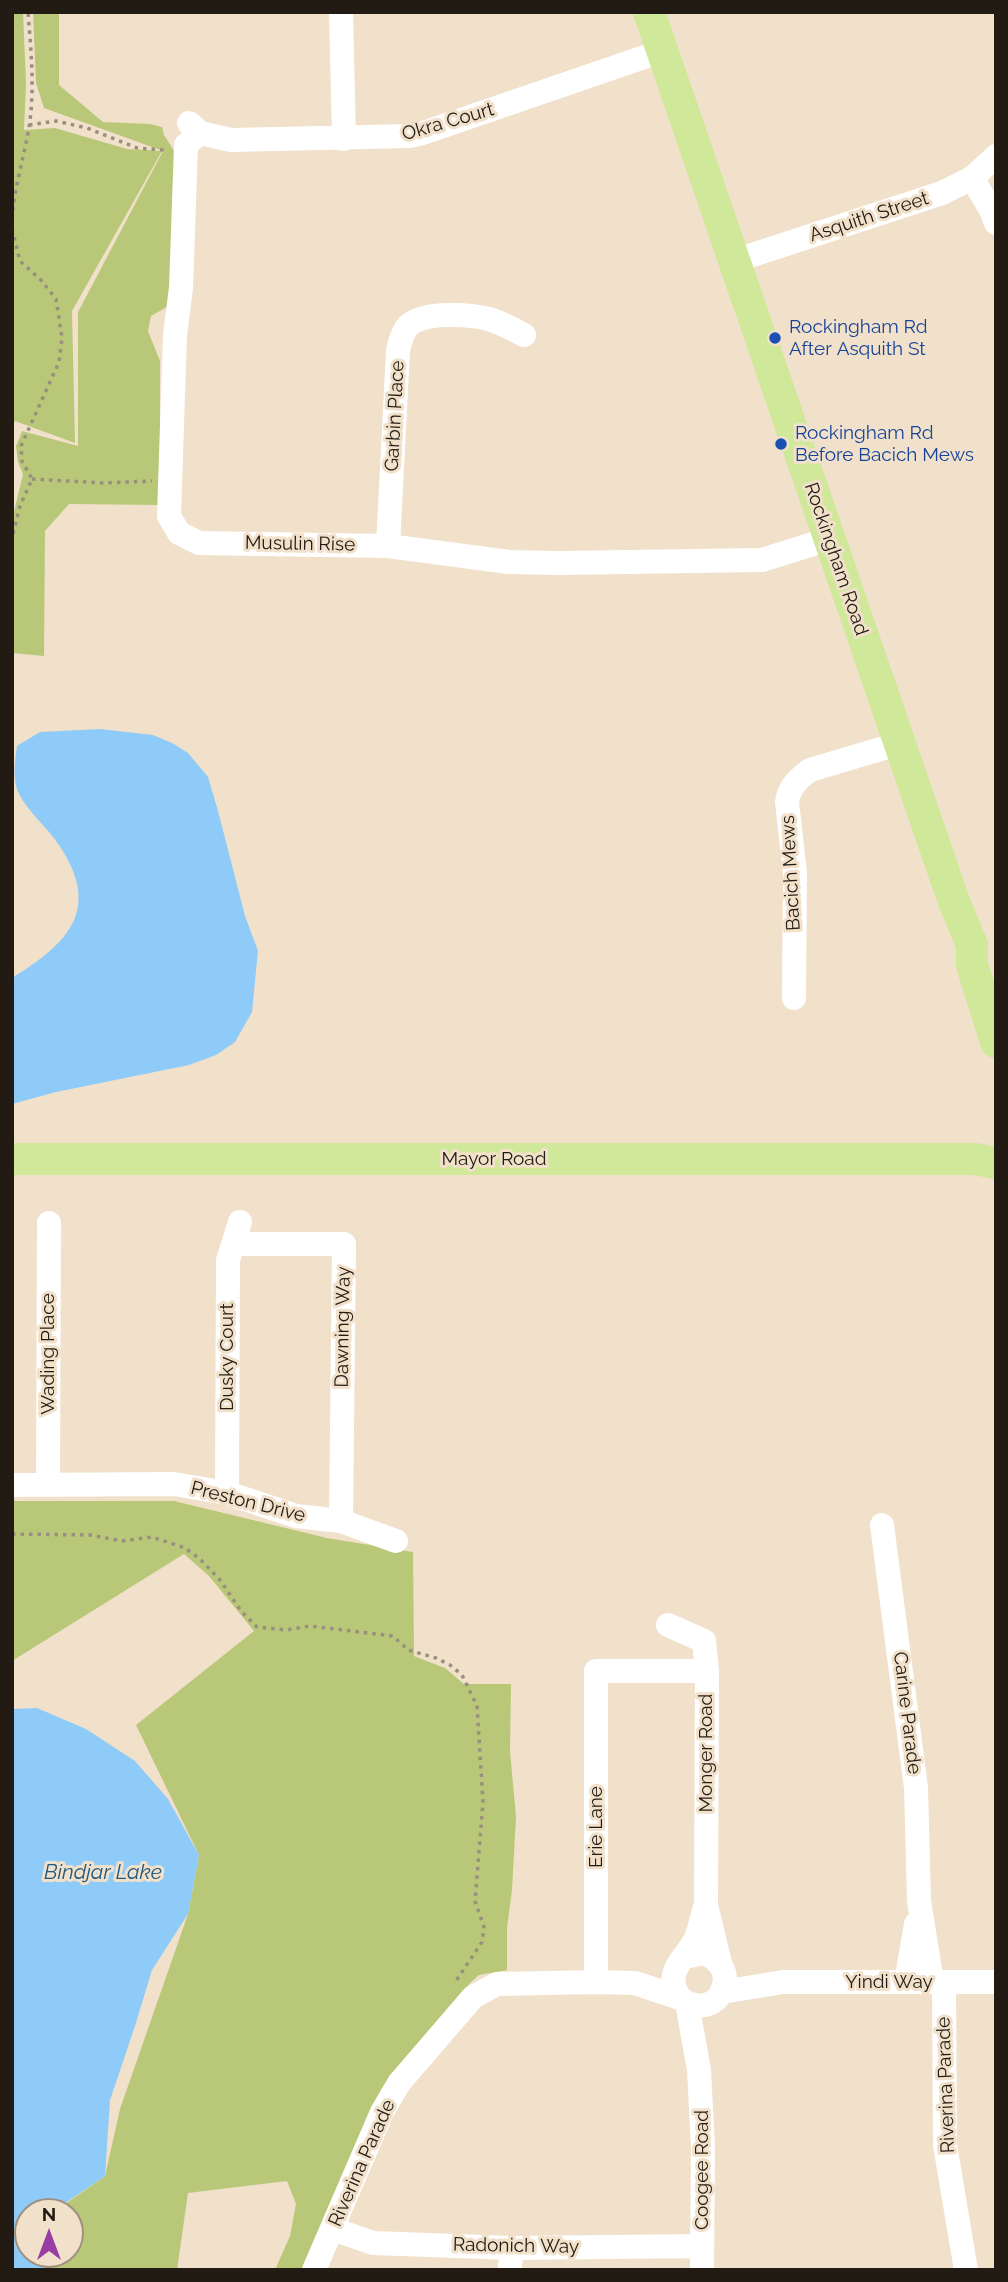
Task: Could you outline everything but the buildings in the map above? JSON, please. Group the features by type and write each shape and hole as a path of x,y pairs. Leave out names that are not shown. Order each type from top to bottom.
{"main road":[{"name":"Rockingham Road","path":"649,12 953,899 972,945 971,965 996,1042"},
{"name":"Rockingham Road","path":"972,945 989,960 996,977"},
{"name":"Mayor Road","path":"12,1160 989,1158"}],"street":[{"path":"341,12 344,139"},
{"name":"Okra Court","path":"194,128 231,140 393,138 424,133 662,51"},
{"name":"Musulin Rise","path":"194,128 186,145 181,288 175,335 169,516 179,533 199,542 388,546 509,562 571,563 762,560 829,539"},
{"name":"Asquith Street","path":"734,261 942,193 972,178 996,156"},
{"path":"972,178 996,223"},
{"name":"Garbin Place","path":"388,546 398,351 408,326 431,315 486,318 524,335"},
{"name":"Bacich Mews","path":"794,998 795,873 788,792 800,777 810,770 901,743"},
{"name":"Wading Place","path":"48,1485 49,1223"},
{"name":"Dusky Court","path":"227,1493 228,1260 236,1233"},
{"name":"Dawning Way","path":"236,1233 344,1244 341,1521"},
{"name":"Preston Drive","path":"12,1485 174,1484 227,1493 296,1516 341,1521 396,1541"},
{"name":"Carine Parade","path":"882,1525 916,1788 919,1901 906,1982"},
{"name":"Monger Road","path":"668,1625 704,1641 707,1671 706,1905 720,1983"},
{"name":"Erie Lane","path":"596,1982 596,1671 707,1671"},
{"name":"Carine Parade","path":"919,1901 938,1982"},
{"name":"Monger Road","path":"681,1961 696,1938 706,1905"},
{"name":"Yindi Way","path":"635,1983 704,1953 720,1983"},
{"path":"681,1961 674,1973 673,1983 683,2000"},
{"name":"Riverina Parade","path":"938,1982 945,2145 965,2270"},
{"name":"Yindi Way","path":"720,1983 996,1982"},
{"name":"Yindi Way","path":"462,1994 497,1984 635,1983 703,2006 720,1983"},
{"name":"Coogee Road","path":"699,2070 720,1983"},
{"name":"Riverina Parade","path":"314,2270 382,2112 393,2092 462,1994"},
{"name":"Coogee Road","path":"683,2000 699,2070 703,2147 702,2258"},
{"name":"Radonich Way","path":"333,2230 373,2243 511,2259 702,2258"}],"path":[{"path":"12,219 13,201 29,125 32,83 28,12"},
{"path":"29,125 56,121 87,128 137,148 164,150"},
{"path":"12,229 20,261 41,280 56,299 62,338 59,362 21,446 22,461 32,479"},
{"path":"32,479 103,483 170,481"},
{"path":"12,538 20,506 32,479"},
{"path":"12,1534 90,1535 122,1541 152,1537 185,1548 200,1559 257,1627 286,1630 310,1626 393,1636 408,1650 443,1661 462,1675 477,1706 483,1802 475,1901 484,1927 482,1942 462,1994"}],"green space":[{"path":"12,12 23,12 26,83 24,130 55,128 127,149 162,151 72,311 75,443 15,421 12,428"},
{"path":"33,12 59,12 59,85 103,122 162,127 176,154 172,304 151,316 148,331 160,361 160,505 69,504 45,531 44,656 12,653 12,520 23,474 16,446 22,431 78,446 78,312 163,151 44,108 36,83"},
{"path":"12,1501 174,1501 327,1538 413,1552 414,1656 445,1668 464,1684 511,1684 510,1751 516,1817 507,1928 507,1970 479,1975 469,1984 304,2270 275,2270 290,2236 296,2204 287,2181 188,2193 177,2270 45,2270 84,2268 84,2198 74,2198 105,2176 120,2109 188,1914 199,1855 136,1725 254,1631 209,1576 184,1554 12,1661"}],"water":[{"path":"100,729 153,735 172,743 188,753 208,777 245,916 258,951 252,1012 235,1042 216,1055 189,1065 56,1092 12,1104 12,978 32,965 63,937 73,922 78,906 78,888 72,868 59,845 17,789 17,746 40,732"},
{"name":"Bindjar Lake","path":"37,1708 86,1729 135,1761 168,1799 199,1855 188,1914 152,1970 110,2100 105,2176 73,2198 14,2198 14,2268 45,2270 12,2270 12,1709"}],"place":[{"name":"Rockingham Rd After Asquith St","path":"775,338"},
{"name":"Rockingham Rd Before Bacich Mews","path":"781,444"}]}
